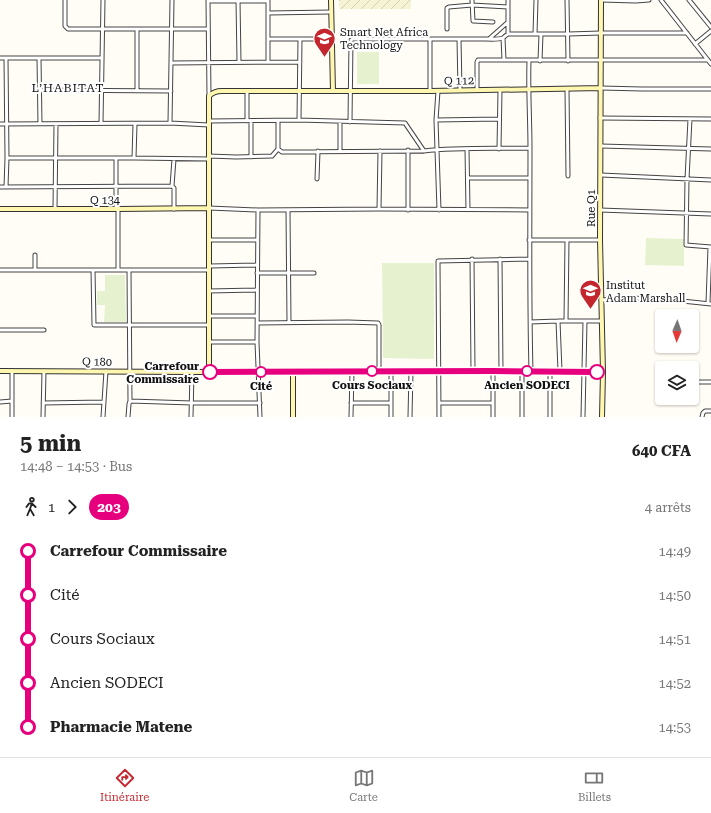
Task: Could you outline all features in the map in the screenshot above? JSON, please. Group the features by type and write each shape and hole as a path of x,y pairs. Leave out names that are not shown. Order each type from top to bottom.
{"street":[{"path":"65,0 65,26 68,29 208,30"},
{"path":"101,123 103,0"},
{"path":"170,123 172,0"},
{"path":"238,0 239,62"},
{"path":"210,372 210,96 208,1 268,0 268,62"},
{"path":"331,0 333,91"},
{"path":"472,0 473,21 492,22"},
{"path":"508,0 508,34"},
{"path":"535,34 536,0"},
{"path":"567,0 568,61"},
{"path":"601,0 650,0"},
{"name":"Rue Q1","path":"601,0 600,240 603,372 602,417"},
{"path":"661,0 711,64"},
{"path":"689,0 711,27"},
{"path":"446,29 447,8 449,6 472,5 508,7"},
{"path":"268,13 331,12"},
{"path":"489,39 508,22"},
{"path":"137,29 137,90"},
{"path":"695,44 711,31"},
{"path":"350,122 352,39 489,39 503,38 508,34 687,33"},
{"path":"540,61 541,34"},
{"path":"503,38 504,60"},
{"path":"268,39 332,39"},
{"path":"299,120 300,39"},
{"path":"430,39 430,91"},
{"path":"459,39 460,90"},
{"path":"0,58 102,58"},
{"path":"6,58 6,187"},
{"path":"39,58 40,124"},
{"path":"529,60 529,259 531,371"},
{"path":"477,90 478,61 708,60"},
{"path":"171,63 300,62"},
{"name":"Q 112","path":"210,96 218,91 438,91 601,88 711,89"},
{"path":"567,89 568,176"},
{"path":"39,90 171,91"},
{"path":"499,149 500,90"},
{"path":"247,121 248,91"},
{"path":"438,91 436,120 439,210"},
{"path":"600,118 711,119"},
{"path":"436,120 499,119"},
{"path":"601,300 633,298 682,300 709,304 710,247 686,245 690,119"},
{"path":"0,124 135,124 299,120 405,123 424,151"},
{"path":"251,121 251,157"},
{"path":"7,158 209,158 272,156 278,149 278,121"},
{"path":"340,122 340,151"},
{"path":"55,209 56,124"},
{"path":"134,158 135,124"},
{"path":"601,146 711,149"},
{"path":"278,149 282,152 424,151 438,149 530,148"},
{"path":"467,149 468,210"},
{"path":"408,150 408,210"},
{"path":"317,179 318,151"},
{"path":"379,209 380,151"},
{"path":"116,158 118,270"},
{"path":"174,158 172,186 174,188 174,209"},
{"path":"600,175 711,180"},
{"path":"468,178 530,178"},
{"path":"0,187 172,186"},
{"path":"209,208 258,210 530,210"},
{"name":"Q 134","path":"0,209 209,208"},
{"path":"258,210 257,342 260,417"},
{"path":"288,210 289,322"},
{"path":"600,210 711,214"},
{"path":"209,240 257,240"},
{"path":"529,240 600,240"},
{"path":"566,321 567,240"},
{"path":"35,256 35,270"},
{"path":"472,259 473,371"},
{"path":"500,259 501,371"},
{"path":"439,417 437,262 439,260 529,259"},
{"path":"0,270 129,270 257,265"},
{"path":"93,270 93,325 95,326 209,325"},
{"path":"128,417 130,401 129,270"},
{"path":"257,272 314,273"},
{"path":"209,291 257,290"},
{"path":"209,316 257,316"},
{"path":"558,321 560,371"},
{"path":"583,417 585,321"},
{"path":"530,322 602,321"},
{"path":"257,323 378,323 379,371"},
{"path":"0,330 44,330"},
{"path":"209,342 257,342"},
{"name":"Q 180","path":"0,371 603,372"},
{"path":"12,371 12,417"},
{"path":"42,417 44,371"},
{"path":"103,417 106,371"},
{"path":"293,371 293,417"},
{"path":"391,371 391,417"},
{"path":"410,417 411,371"},
{"path":"493,371 493,417"},
{"path":"522,371 522,417"},
{"path":"550,371 550,417"},
{"path":"191,417 192,372"},
{"path":"351,417 352,372"},
{"path":"699,382 711,382"},
{"path":"130,401 260,403"},
{"path":"0,402 12,402"},
{"path":"43,403 104,402"},
{"path":"351,403 391,403"},
{"path":"439,403 493,403"},
{"path":"702,417 702,413 711,410"}],"shaded area":[{"path":"339,0 411,0 411,9 340,9"}],"green space":[{"path":"357,52 379,52 379,84 357,84"},
{"path":"646,238 684,239 684,266 645,265"},
{"path":"382,263 434,263 434,359 383,358"},
{"path":"105,275 125,275 126,322 104,322 105,305 97,305 97,291 105,291"}],"bus line":[{"name":"203","path":"210,372 597,372"}],"place":[{"name":"Smart Net Africa Technology","path":"325,58"},
{"name":"Institut Adam Marshall","path":"590,310"},
{"name":"Cours Sociaux","path":"372,371"},
{"name":"Ancien SODECI","path":"527,371"},
{"name":"Carrefour Commissaire","path":"210,372"},
{"name":"Cité","path":"261,372"}],"district":[{"name":"L’HABITAT","path":"68,88"}]}
